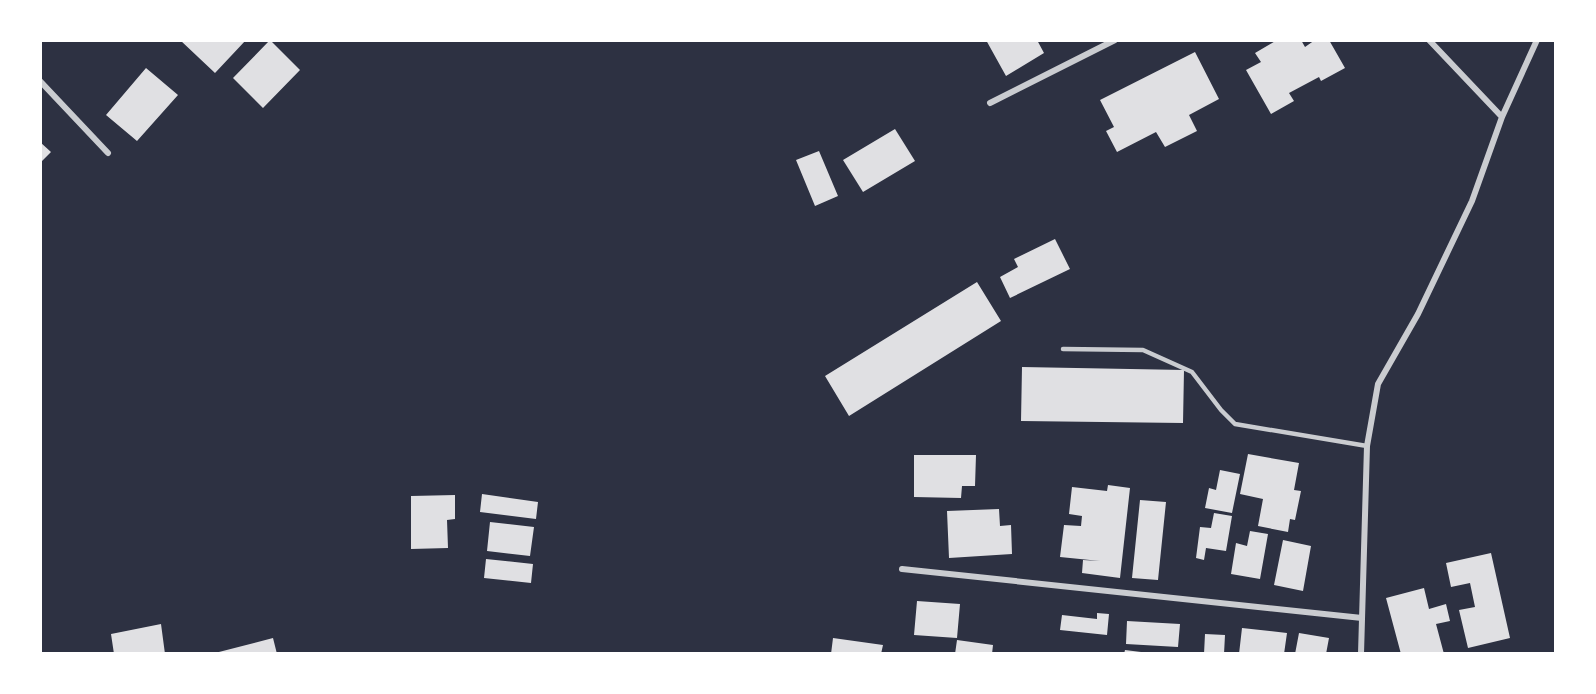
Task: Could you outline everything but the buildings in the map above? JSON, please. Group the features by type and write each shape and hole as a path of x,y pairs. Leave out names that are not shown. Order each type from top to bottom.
{"street":[{"path":"990,103 1115,40"},
{"path":"1429,40 1502,117"},
{"path":"1361,654 1367,446 1378,384 1418,314 1472,201 1502,117 1537,40"},
{"path":"40,81 108,153"},
{"path":"902,569 1362,618"}],"lane":[{"path":"1063,349 1143,350 1192,372 1221,410 1235,424 1367,446"}]}
